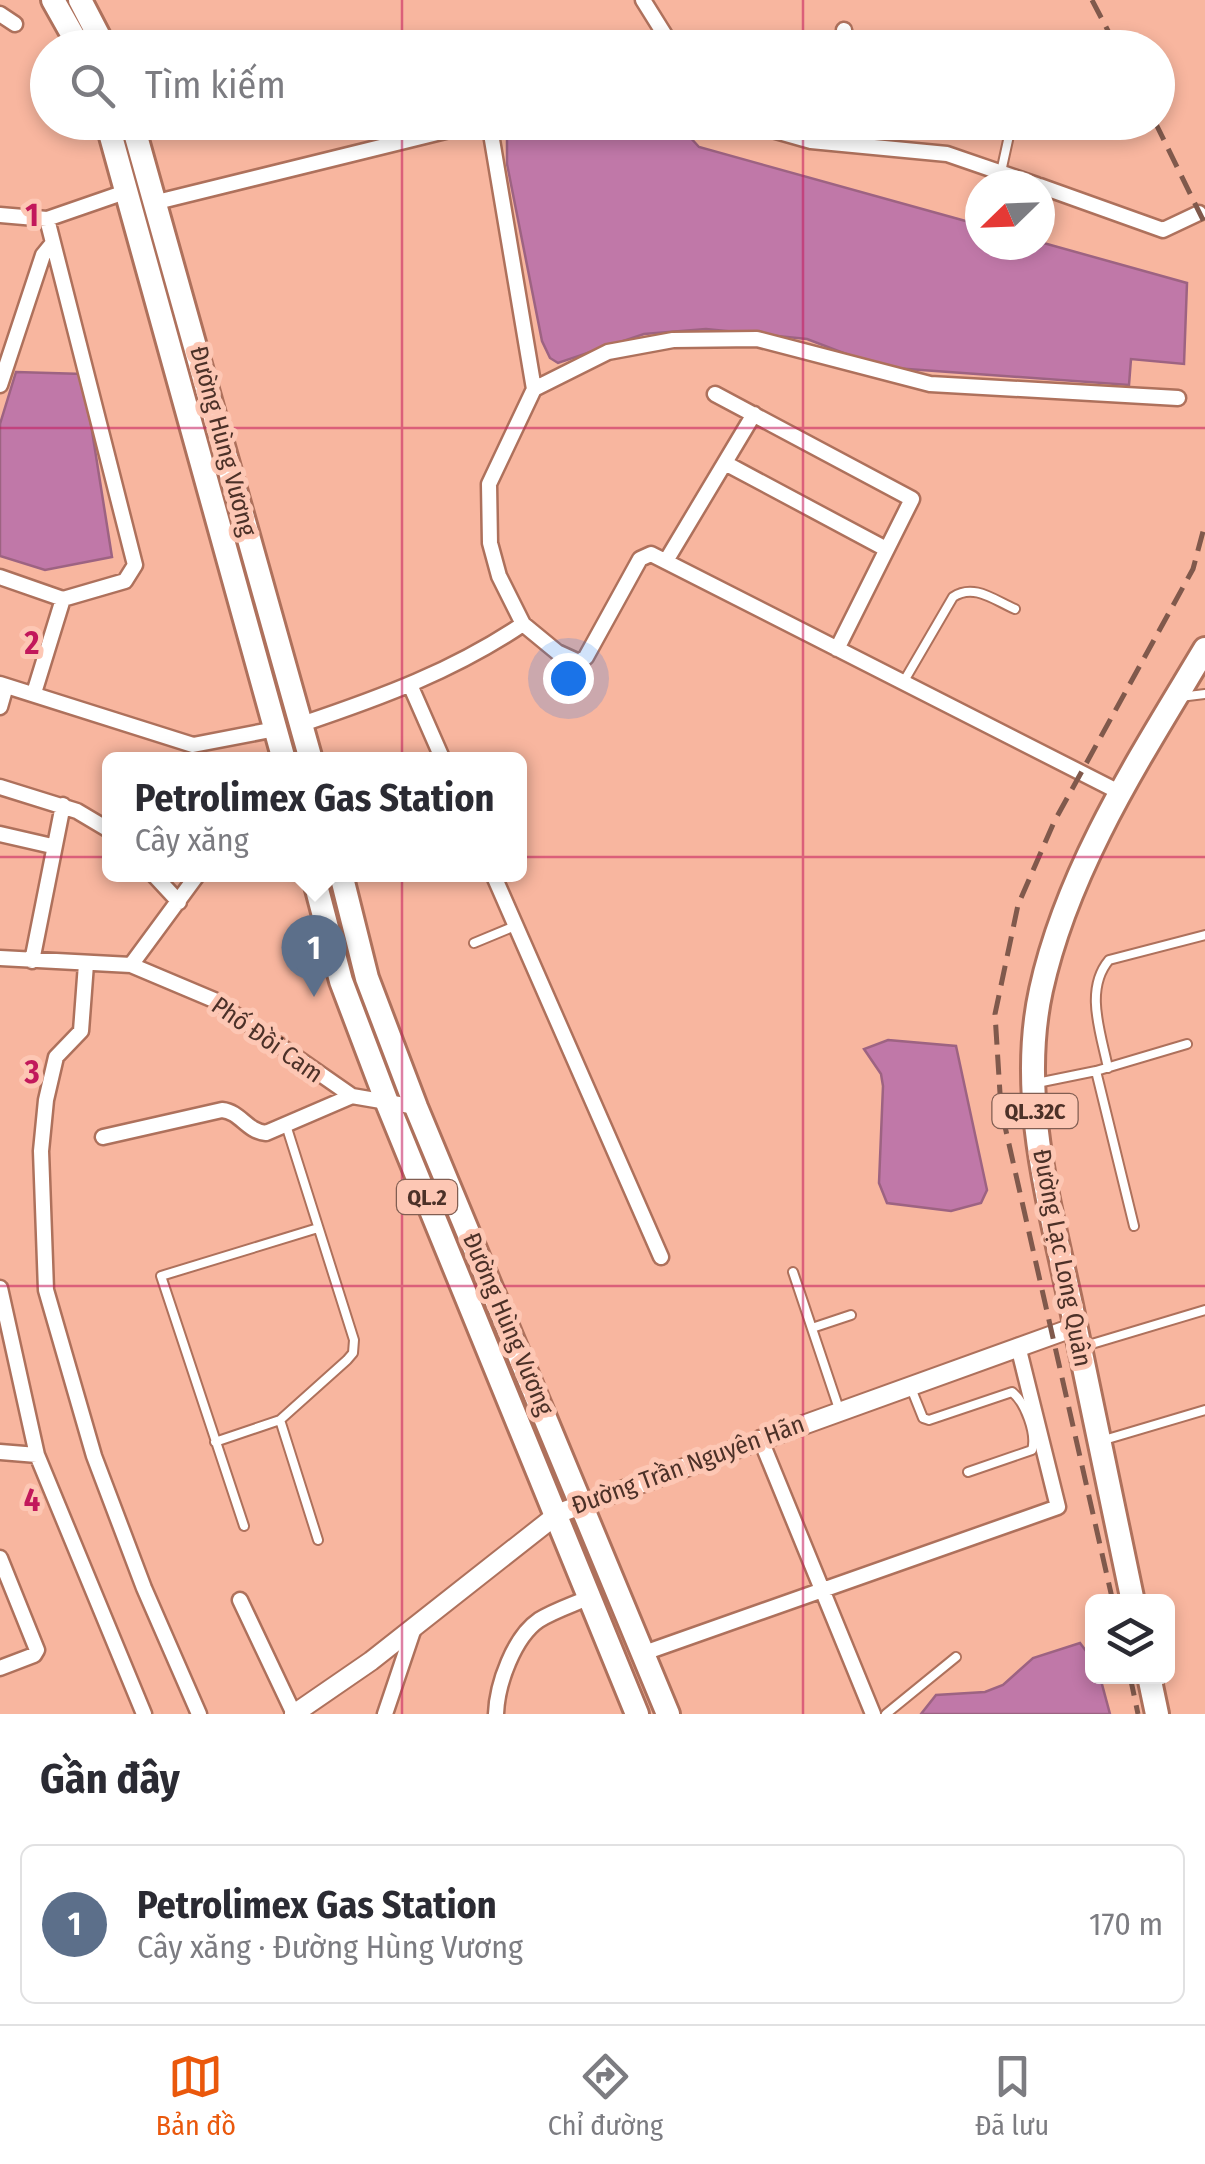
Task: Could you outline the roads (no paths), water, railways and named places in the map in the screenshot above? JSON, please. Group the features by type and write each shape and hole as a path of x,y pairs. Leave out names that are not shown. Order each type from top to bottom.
{"main road":[{"path":"53,0 70,30"},
{"path":"80,0 96,30"},
{"name":"Đường Hùng Vương","path":"112,140 282,752"},
{"name":"Đường Hùng Vương","path":"138,140 309,752"},
{"path":"204,466 228,460"},
{"name":"Đường Lạc Long Quân","path":"1131,1594 1041,1157 1033,1084 1041,991 1058,934 1121,793 1205,649"},
{"name":"Đường Hùng Vương","path":"316,882 341,981 388,1105 559,1513 637,1714"},
{"name":"Đường Hùng Vương","path":"342,882 367,978 416,1108 584,1503 668,1714"},
{"path":"1151,1684 1158,1714"}],"street":[{"path":"643,0 662,30"},
{"path":"0,14 15,24"},
{"path":"157,202 412,140"},
{"path":"489,140 534,389"},
{"path":"818,140 930,150 995,170"},
{"path":"853,140 853,144"},
{"path":"0,215 47,219 128,191"},
{"path":"1055,192 1163,230 1199,214"},
{"path":"0,578 63,599 125,580 135,565 47,219"},
{"path":"0,386 43,255 52,244"},
{"path":"1121,793 650,554 640,559 586,657 579,662 557,652 522,624 499,576 486,510 496,464 534,389 608,352 673,340 757,339 930,384 1178,398"},
{"path":"715,394 909,495 912,505 837,649"},
{"path":"666,561 754,414"},
{"path":"725,463 886,549"},
{"path":"34,693 63,599"},
{"path":"302,724 411,688 473,658 522,624"},
{"path":"0,707 3,685 195,752 276,729"},
{"path":"411,688 439,752"},
{"path":"0,787 63,806 102,826"},
{"path":"32,961 63,806"},
{"path":"0,834 52,846"},
{"path":"161,882 180,902"},
{"path":"131,965 193,882"},
{"path":"496,882 661,1257"},
{"name":"Phố Đồi Cam","path":"0,958 131,965 214,1000 352,1096 416,1108"},
{"path":"86,964 81,1032 56,1057 46,1100 42,1151 46,1290 94,1456 144,1588 200,1714"},
{"path":"103,1137 222,1110 234,1111 254,1132 266,1133 352,1096"},
{"path":"0,1288 37,1455 144,1714"},
{"name":"Đường Trần Nguyên Hãn","path":"294,1714 414,1627 559,1513 1018,1346 1078,1337"},
{"path":"644,1653 827,1592 1058,1506 1018,1346"},
{"path":"760,1438 827,1592 874,1714"},
{"path":"0,1452 37,1455"},
{"path":"0,1558 37,1650 34,1655 0,1668"},
{"path":"496,1714 507,1669 528,1630 541,1619 592,1596"},
{"path":"240,1600 294,1714"},
{"path":"385,1714 414,1627"}],"lane":[{"path":"1001,170 1008,140"},
{"path":"904,681 953,596 972,589 1015,609"},
{"path":"1176,697 1205,694"},
{"path":"474,943 515,926"},
{"path":"1108,1068 1096,1011 1102,968 1109,960 1205,935"},
{"path":"1033,1084 1108,1068 1187,1044"},
{"path":"1096,1071 1134,1226"},
{"path":"215,1442 280,1420 353,1353 354,1340 286,1125"},
{"path":"244,1526 161,1276 318,1228"},
{"path":"793,1272 839,1410"},
{"path":"1078,1337 1205,1310"},
{"path":"812,1328 851,1314"},
{"path":"909,1384 923,1418 929,1420 1012,1392 1020,1398 1035,1440 1032,1450 968,1472"},
{"path":"1100,1442 1205,1410"},
{"path":"280,1420 318,1540"},
{"path":"886,1714 956,1656"}],"railway":[{"path":"1092,0 1108,30"},
{"path":"1164,140 1205,224"},
{"path":"1111,1594 1001,1109 995,1014 1018,905 1054,822 1193,569 1205,524"},
{"path":"1132,1684 1138,1714"}],"place":[{"name":"Petrolimex Gas Station","path":"314,997"}]}
